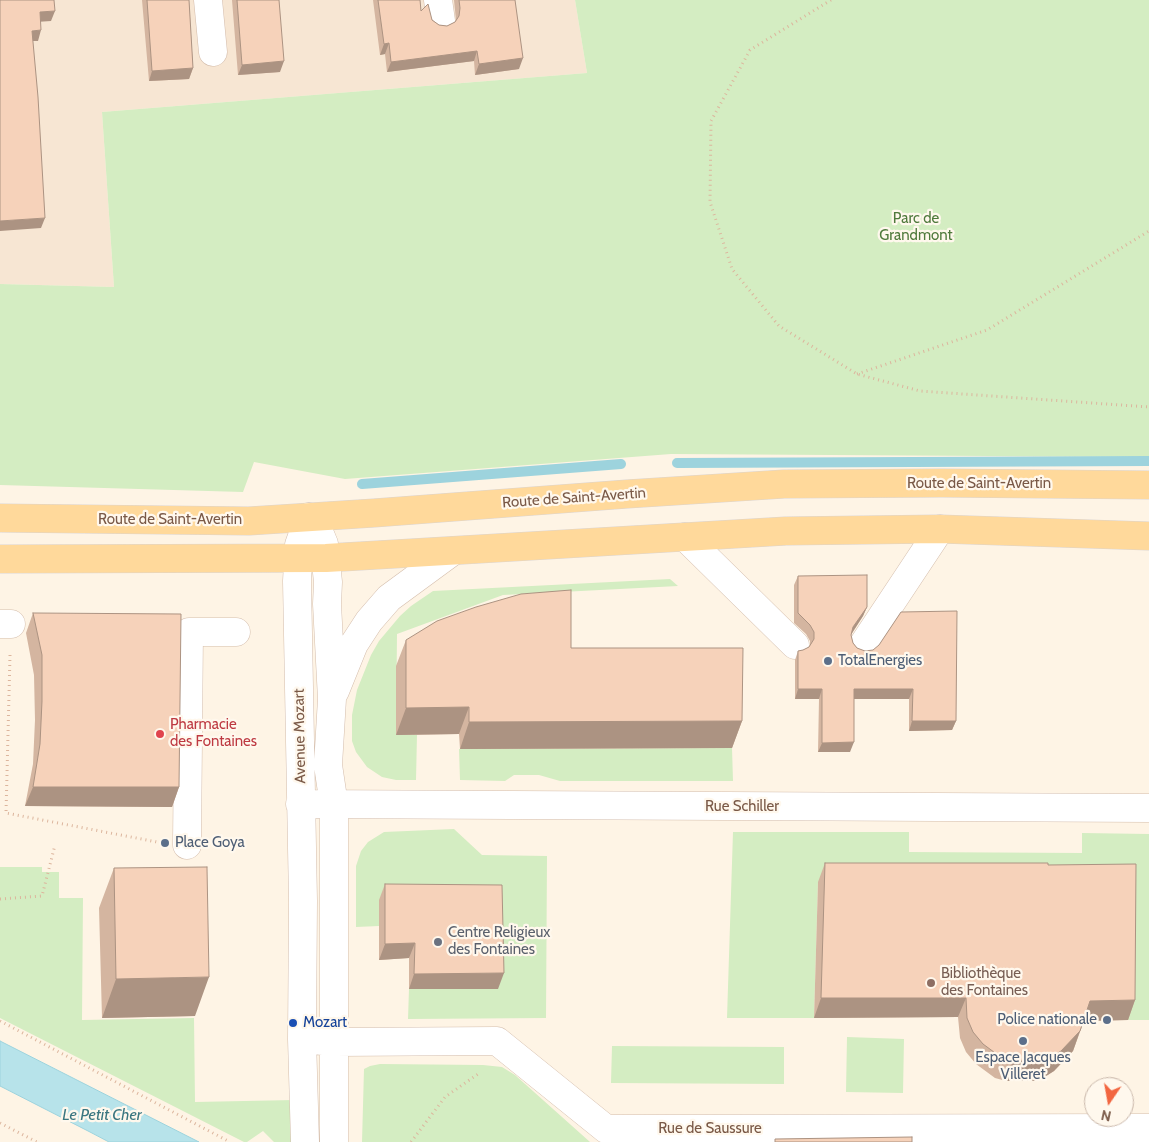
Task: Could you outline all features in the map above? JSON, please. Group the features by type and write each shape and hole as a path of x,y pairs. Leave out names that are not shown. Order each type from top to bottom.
{"main road":[{"name":"Route de Saint-Avertin","path":"0,518 249,521 784,484 1149,485"},
{"path":"0,559 298,559 786,531 940,529 1149,536"}],"street":[{"path":"208,0 213,52"},
{"name":"Avenue Mozart","path":"309,517 324,544 326,558 332,699 328,765 334,805 334,1142"},
{"name":"Avenue Mozart","path":"305,1142 302,1039 303,901 300,804 298,559 302,534 309,517"},
{"path":"863,644 940,529"},
{"path":"685,538 795,645"},
{"name":"Avenue Mozart","path":"332,699 354,644 369,622 389,598 453,551"},
{"path":"187,845 189,632 236,632"},
{"name":"Rue Schiller","path":"300,804 1149,808"},
{"name":"Rue de Saussure","path":"302,1039 334,1042 496,1040 606,1129 1149,1128"}],"path":[{"path":"831,0 750,50 712,121 710,202 732,270 779,326 857,374 920,391 1149,407"},
{"path":"857,374 987,330 1149,231"},
{"path":"5,624 6,813 158,842"},
{"path":"0,899 42,896 56,845"},
{"path":"0,1021 230,1142"},
{"path":"411,1142 445,1097 477,1074 525,1064"},
{"path":"0,1123 37,1142"}],"shaded area":[{"path":"0,0 575,0 587,73 102,112 114,287 0,284"}],"green space":[{"name":"Parc de Grandmont","path":"575,0 1149,0 1149,457 671,454 345,479 254,462 243,492 0,485 0,284 114,287 102,112 587,73"},
{"path":"670,579 678,586 503,595 397,634 396,734 417,735 416,780 396,780 382,777 367,767 356,752 352,741 352,715 357,690 371,655 379,641 400,616 433,591"},
{"path":"732,748 733,781 560,781 539,775 514,775 505,781 460,780 459,749"},
{"path":"454,829 482,855 547,856 546,1018 408,1019 409,989 498,989 379,900 379,926 356,927 356,866 361,851 368,842 384,832"},
{"path":"733,832 909,832 909,852 1082,853 1082,833 1149,834 1149,1020 1128,1020 1129,884 818,882 814,1018 727,1018"},
{"path":"0,867 42,867 42,872 59,872 59,898 83,898 82,1020 194,1018 195,1102 294,1100 293,1142 274,1142 263,1131 247,1142 244,1142 0,1018"},
{"path":"847,1037 904,1039 903,1093 846,1092"},
{"path":"612,1046 784,1047 784,1084 611,1083"},
{"path":"380,1064 483,1065 502,1067 515,1075 590,1142 362,1142 364,1069"}],"water":[{"name":"Le Petit Cher","path":"0,1041 199,1142 109,1142 0,1086"}],"building":[{"path":"0,0 54,0 55,11 40,12 41,30 32,31 45,218 0,221"},
{"path":"147,0 189,0 193,68 152,71"},
{"path":"237,0 279,0 284,61 242,65"},
{"path":"378,0 420,0 421,11 428,4 432,20 439,25 447,26 455,22 459,16 459,0 515,0 523,58 479,64 477,51 391,62 389,43 384,44"},
{"path":"867,575 867,607 853,627 851,635 853,643 857,648 865,651 873,650 879,645 901,612 957,611 956,721 912,721 913,689 854,689 854,742 822,743 822,689 798,689 798,651 809,647 814,639 814,632 798,613 798,576"},
{"path":"571,590 571,648 743,648 742,721 469,722 469,707 406,708 406,640 437,621 476,607 521,594"},
{"path":"33,613 181,614 179,787 33,787 40,744 42,655"},
{"path":"825,863 1136,864 1135,1000 1090,1001 1080,1031 1061,1051 1050,1058 1040,1061 1013,1061 1002,1058 983,1044 973,1032 967,1018 966,998 821,998"},
{"path":"207,867 209,977 116,979 114,868"},
{"name":"Centre Religieux des Fontaines","path":"385,884 502,885 504,973 414,974 415,943 385,944"},
{"path":"912,1137 912,1142 775,1142 775,1139"}],"waterway":[{"path":"677,463 1149,461"},
{"path":"362,484 621,464"}],"place":[{"name":"TotalEnergies","path":"828,661"},
{"name":"Pharmacie des Fontaines","path":"160,734"},
{"name":"Place Goya","path":"165,843"},
{"name":"Centre Religieux des Fontaines","path":"438,942"},
{"name":"Bibliothèque des Fontaines","path":"931,983"},
{"name":"Police nationale","path":"1107,1020"},
{"name":"Mozart","path":"293,1023"},
{"name":"Espace Jacques Villeret","path":"1023,1041"}]}
